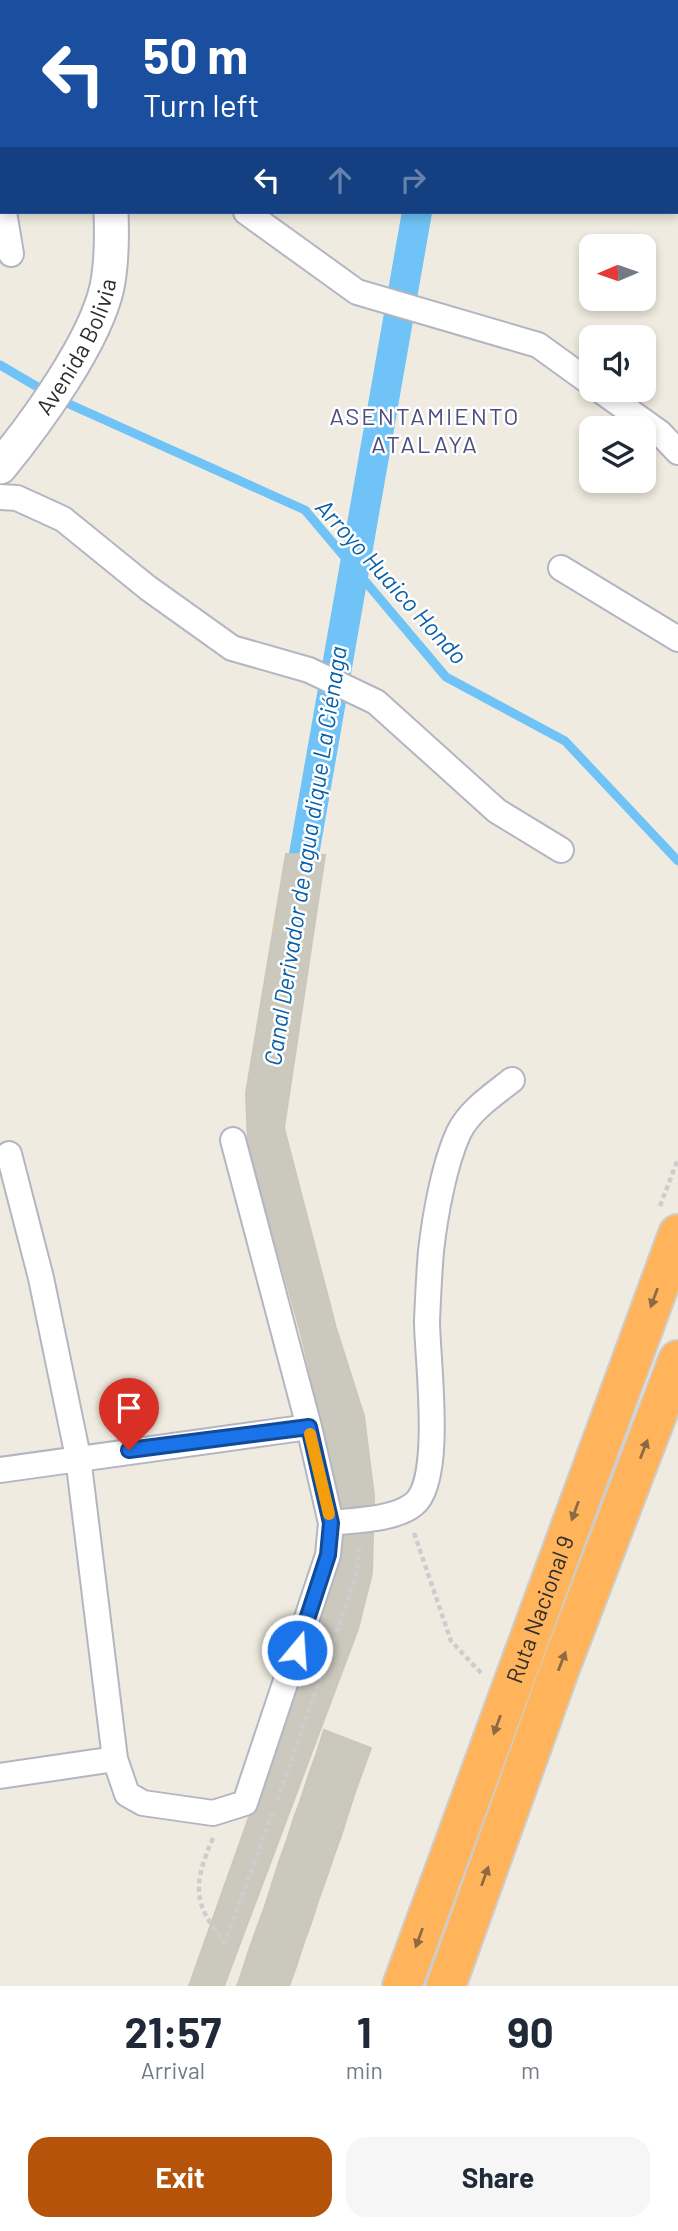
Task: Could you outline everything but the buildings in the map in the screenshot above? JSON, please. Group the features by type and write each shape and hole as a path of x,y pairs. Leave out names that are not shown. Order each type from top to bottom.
{"highway":[{"name":"Ruta Nacional 9","path":"402,1986 678,1234"},
{"name":"Ruta Nacional 9","path":"446,1986 559,1671 678,1360"}],"street":[{"path":"4,214 11,254"},
{"name":"Avenida Bolivia","path":"5,461 93,328 108,279 111,214"},
{"path":"249,214 357,292 538,345 579,375"},
{"path":"617,402 660,433 678,452"},
{"path":"0,497 17,498 63,519 148,589 232,648 309,670 376,702 497,811 561,850"},
{"path":"561,568 678,639"},
{"path":"331,1523 393,1513 415,1504 422,1492 429,1466 433,1415 427,1322 432,1250 441,1192 460,1131 480,1105 512,1080"},
{"path":"9,1154 41,1278 78,1457 115,1759 127,1794 143,1804 213,1813 245,1802 328,1555 331,1523 309,1427 233,1140"},
{"path":"0,1470 78,1457 309,1427"},
{"path":"0,1776 115,1759"}],"path":[{"path":"393,1513 411,1524 451,1641 483,1675"},
{"path":"213,1813 220,1823 197,1887 205,1919 225,1942 356,1577 362,1519"}],"waterway":[{"name":"Canal Derivador de agua dique La Ciénaga","path":"297,894 417,214"},
{"name":"Arroyo Huaico Hondo","path":"0,365 46,392"},
{"name":"Arroyo Huaico Hondo","path":"58,399 305,510 446,677 565,741 678,861"}],"slow traffic":[{"path":"310,1434 329,1514"}],"district":[{"name":"ASENTAMIENTO ATALAYA","path":"425,431"}],"route":[{"path":"129,1450 309,1427 331,1523 328,1555 297,1650"}]}
